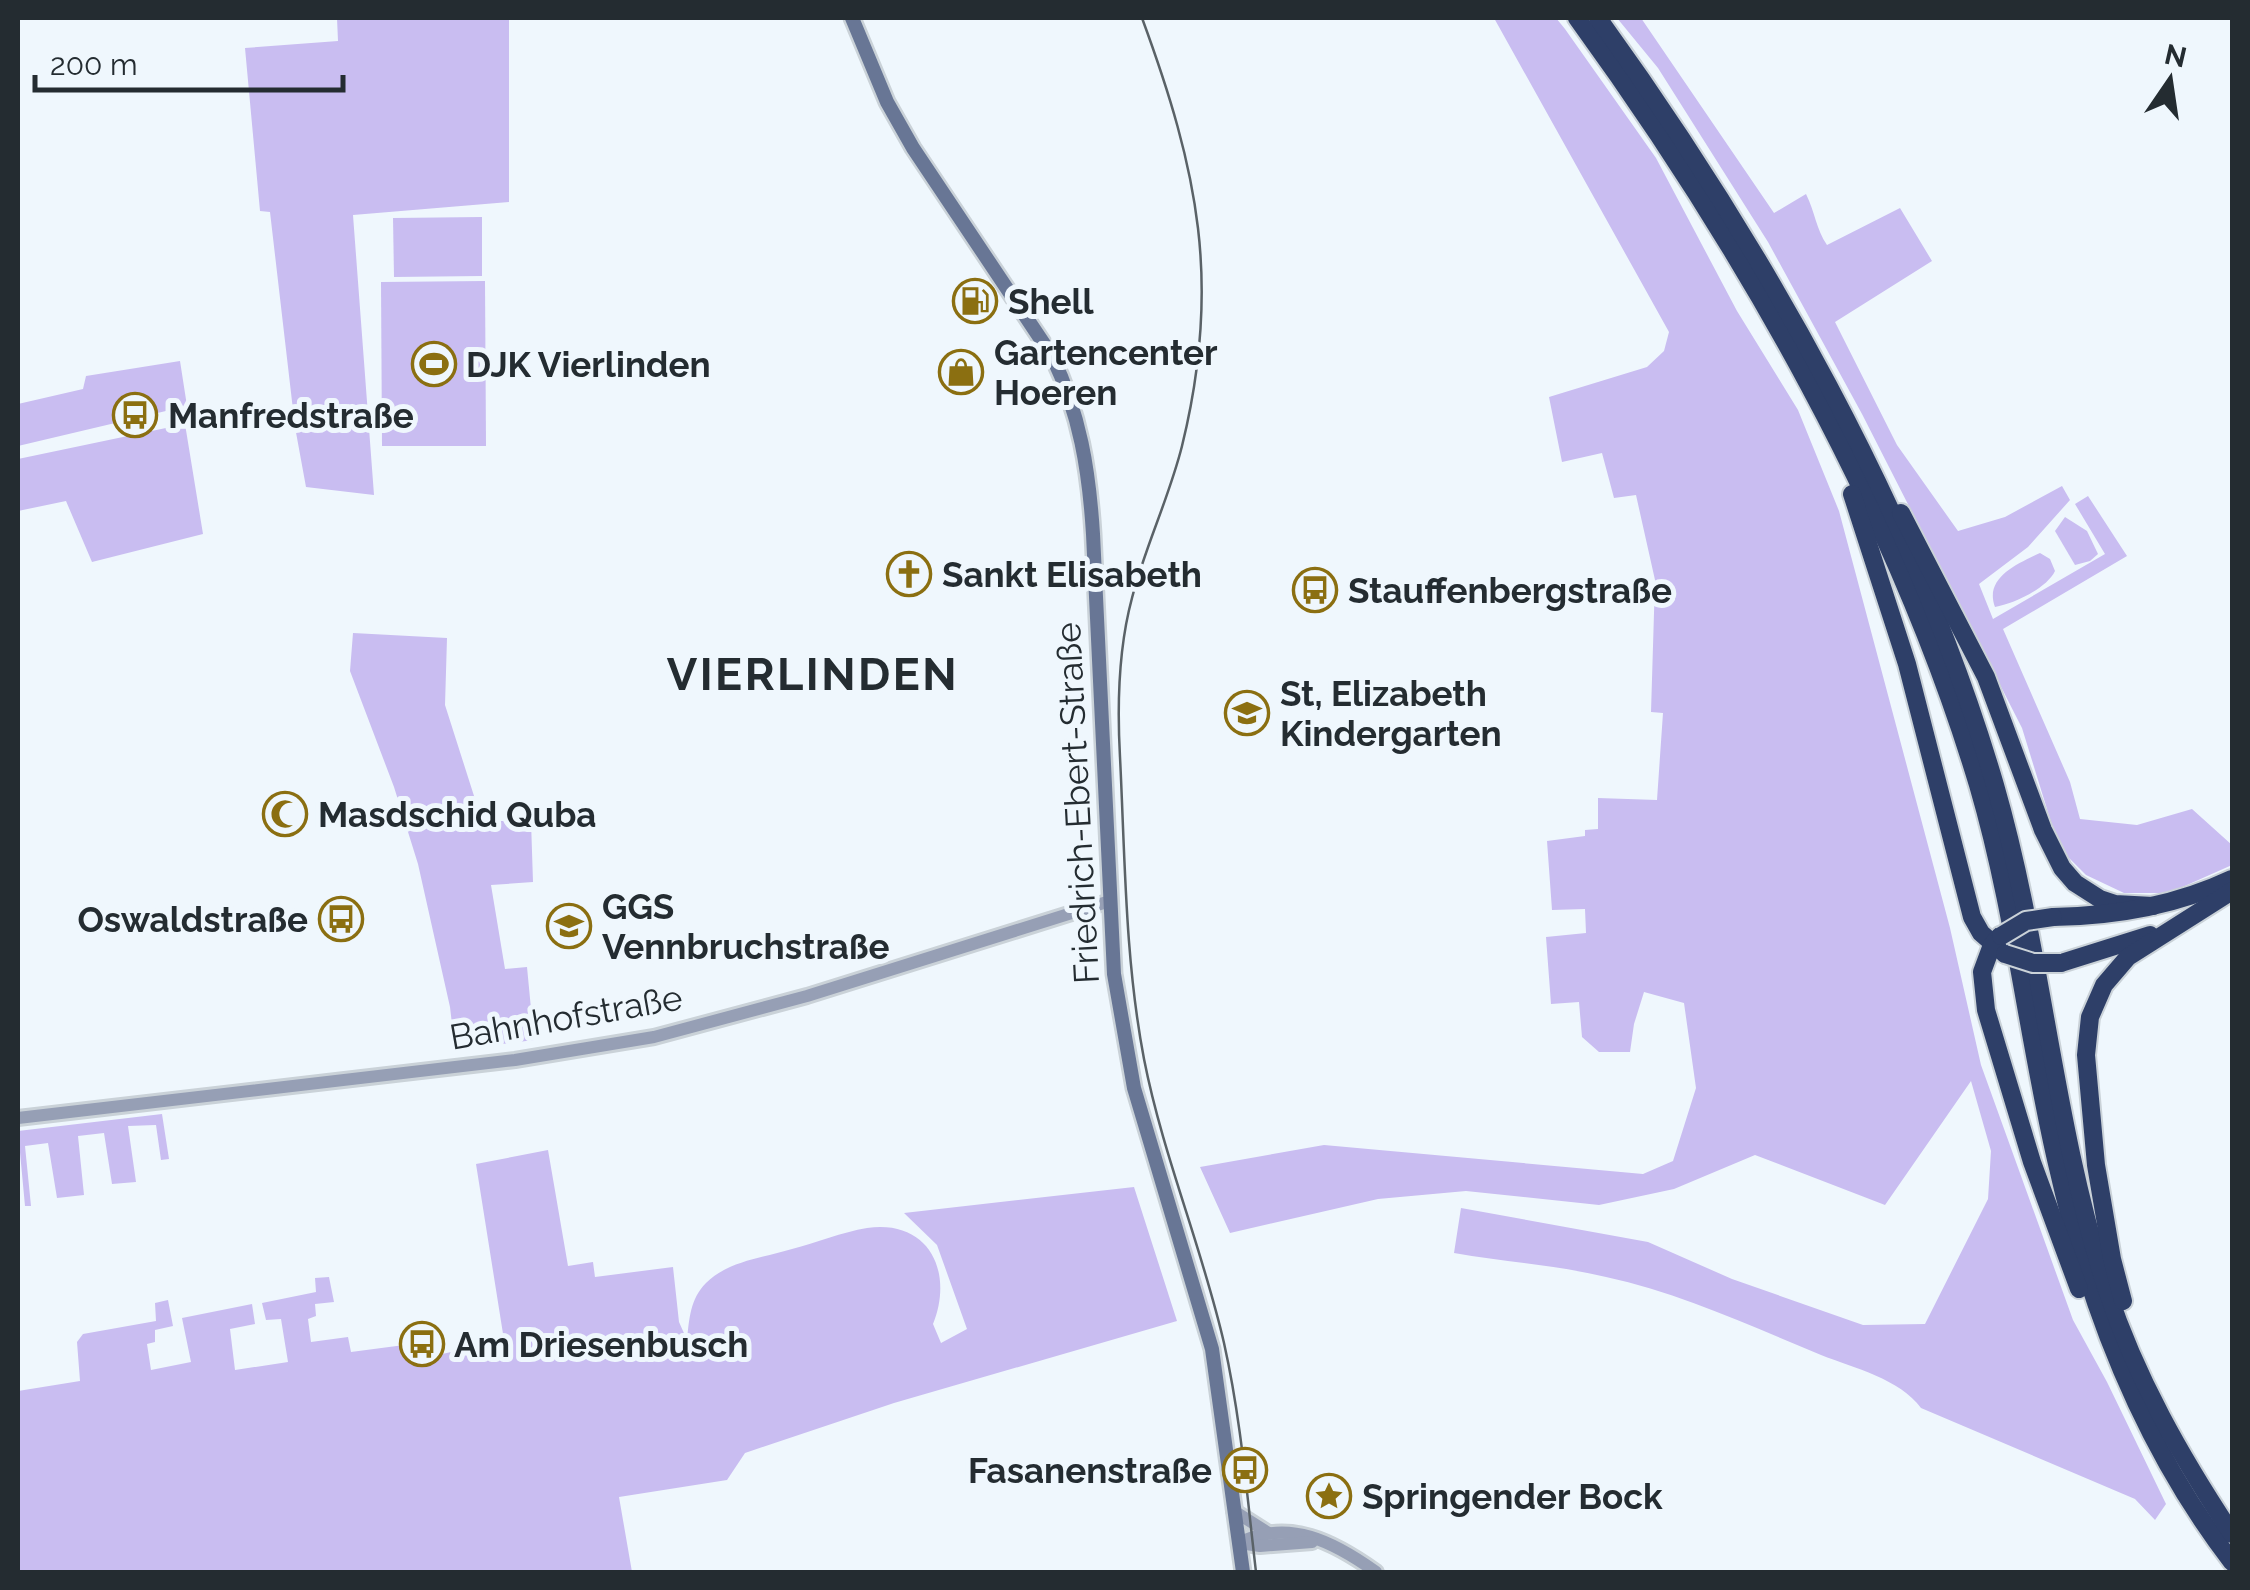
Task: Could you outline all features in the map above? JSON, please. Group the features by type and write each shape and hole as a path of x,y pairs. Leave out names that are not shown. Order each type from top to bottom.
{"highway":[{"path":"1577,18 1700,200 1770,316 1838,446 1934,656 1979,788 2008,902 2056,1164 2112,1352"},
{"path":"1598,18 1716,193 1785,310 1861,455 1949,650 1990,769 2024,899 2073,1162 2107,1291 2149,1393 2232,1534"},
{"path":"1838,446 1907,664 1966,897 1981,932 2033,964 2061,963 2174,926"},
{"path":"1861,455 1900,510 1970,642 2001,713 2042,830 2062,868 2074,883 2100,899 2115,904 2154,906"},
{"path":"2232,879 2154,906 2114,914 2026,921 1999,945 1982,972 1982,990 2007,1088 2081,1295 2150,1433 2232,1562"},
{"path":"2149,1393 2112,1259 2096,1165 2086,1055 2090,1018 2104,985 2128,957 2232,891"}],"main road":[{"name":"Friedrich-Ebert-Straße","path":"852,18 888,102 913,148 1027,315 1052,356 1077,416 1089,472 1094,534 1114,974 1123,1040 1212,1349 1242,1566"}],"street":[{"name":"Bahnhofstraße","path":"18,1118 515,1060 654,1037 807,996 1110,902"},
{"path":"1234,1511 1267,1532"},
{"path":"1239,1543 1267,1532 1298,1533 1350,1553 1376,1572"},
{"path":"1239,1543 1260,1546 1324,1542"},
{"path":"1242,1566 1260,1546"}],"shaded area":[{"path":"337,18 509,18 509,202 353,215 374,495 306,487 295,427 270,212 260,211 245,48 338,41"},
{"path":"1494,18 1556,18 1565,29 1656,158 1737,311 1798,410 1839,511 1950,928 1981,1065 2073,1320 2166,1504 2155,1520 2135,1499 1921,1408 1901,1389 1876,1376 1715,1311 1606,1277 1454,1253 1461,1208 1648,1242 1732,1279 1863,1325 1925,1324 1988,1199 1991,1151 1971,1081 1885,1205 1755,1155 1674,1189 1599,1205 1466,1191 1378,1199 1230,1233 1200,1167 1324,1145 1643,1174 1673,1161 1696,1088 1684,1003 1644,992 1630,1052 1599,1052 1582,1037 1579,1002 1551,1004 1546,937 1586,933 1585,909 1552,910 1547,841 1585,836 1585,830 1598,829 1598,798 1657,800 1663,713 1651,712 1655,580 1636,495 1614,498 1602,453 1562,462 1549,397 1647,367 1664,351 1669,332"},
{"path":"1617,18 1641,18 1774,213 1806,194 1827,245 1900,208 1932,261 1835,322 1897,445 1958,531 2005,517 2062,486 2070,500 2028,547 1979,584 1993,619 2105,554 2075,504 2088,496 2127,556 2003,629 2070,782 2080,819 2137,825 2192,809 2232,845 2232,865 2169,893 2124,893 2086,875 2059,848 2022,728 1862,414 1768,242 1658,68"},
{"name":"DJK Vierlinden","path":"482,217 482,276 394,277 393,218"},
{"name":"DJK Vierlinden","path":"485,281 486,446 382,446 381,282"},
{"path":"180,361 187,406 18,446 18,404 83,389 86,376"},
{"path":"185,424 203,534 92,562 66,501 18,511 18,459"},
{"path":"2065,517 2087,531 2098,554 2090,561 2075,565 2055,531"},
{"path":"2040,553 2050,559 2055,571 2051,577 2029,594 1995,607 1994,588 1998,580"},
{"path":"353,633 447,638 445,705 482,821 531,821 533,882 491,885 505,969 527,967 534,1040 455,1050 450,1007 418,864 350,671"},
{"path":"162,1114 169,1159 161,1160 156,1125 128,1126 136,1182 112,1184 104,1133 78,1136 84,1195 57,1198 48,1143 25,1146 31,1206 25,1206 18,1131"},
{"path":"548,1150 568,1266 593,1262 595,1277 673,1267 679,1322 687,1340 697,1296 706,1283 725,1270 848,1232 888,1227 921,1241 938,1268 939,1305 933,1324 941,1343 967,1329 937,1245 904,1213 1134,1187 1177,1321 894,1403 745,1453 727,1480 619,1497 632,1572 18,1572 18,1391 80,1381 77,1342 83,1334 156,1321 155,1303 168,1300 173,1326 155,1330 155,1342 147,1344 151,1370 191,1362 182,1318 252,1304 255,1324 230,1329 235,1370 288,1362 281,1319 266,1320 262,1303 316,1292 315,1278 329,1277 334,1302 315,1304 316,1316 308,1319 311,1342 348,1337 351,1352 427,1342 429,1357 504,1340 476,1164"}],"tram line":[{"path":"1142,18 1178,126 1190,178 1202,279 1194,387 1182,446 1137,579 1121,657 1119,737 1129,946 1152,1095 1215,1307 1230,1372 1256,1572"}],"place":[{"name":"Shell","path":"975,301"},
{"name":"DJK Vierlinden","path":"434,364"},
{"name":"Gartencenter Hoeren","path":"961,372"},
{"name":"Manfredstraße","path":"135,415"},
{"name":"Sankt Elisabeth","path":"909,574"},
{"name":"Stauffenbergstraße","path":"1315,590"},
{"name":"St, Elizabeth Kindergarten","path":"1247,713"},
{"name":"Masdschid Quba","path":"285,814"},
{"name":"Oswaldstraße","path":"341,919"},
{"name":"GGS Vennbruchstraße","path":"569,926"},
{"name":"Am Driesenbusch","path":"422,1344"},
{"name":"Fasanenstraße","path":"1245,1470"},
{"name":"Springender Bock","path":"1329,1496"}],"district":[{"name":"VIERLINDEN","path":"813,674"}]}
